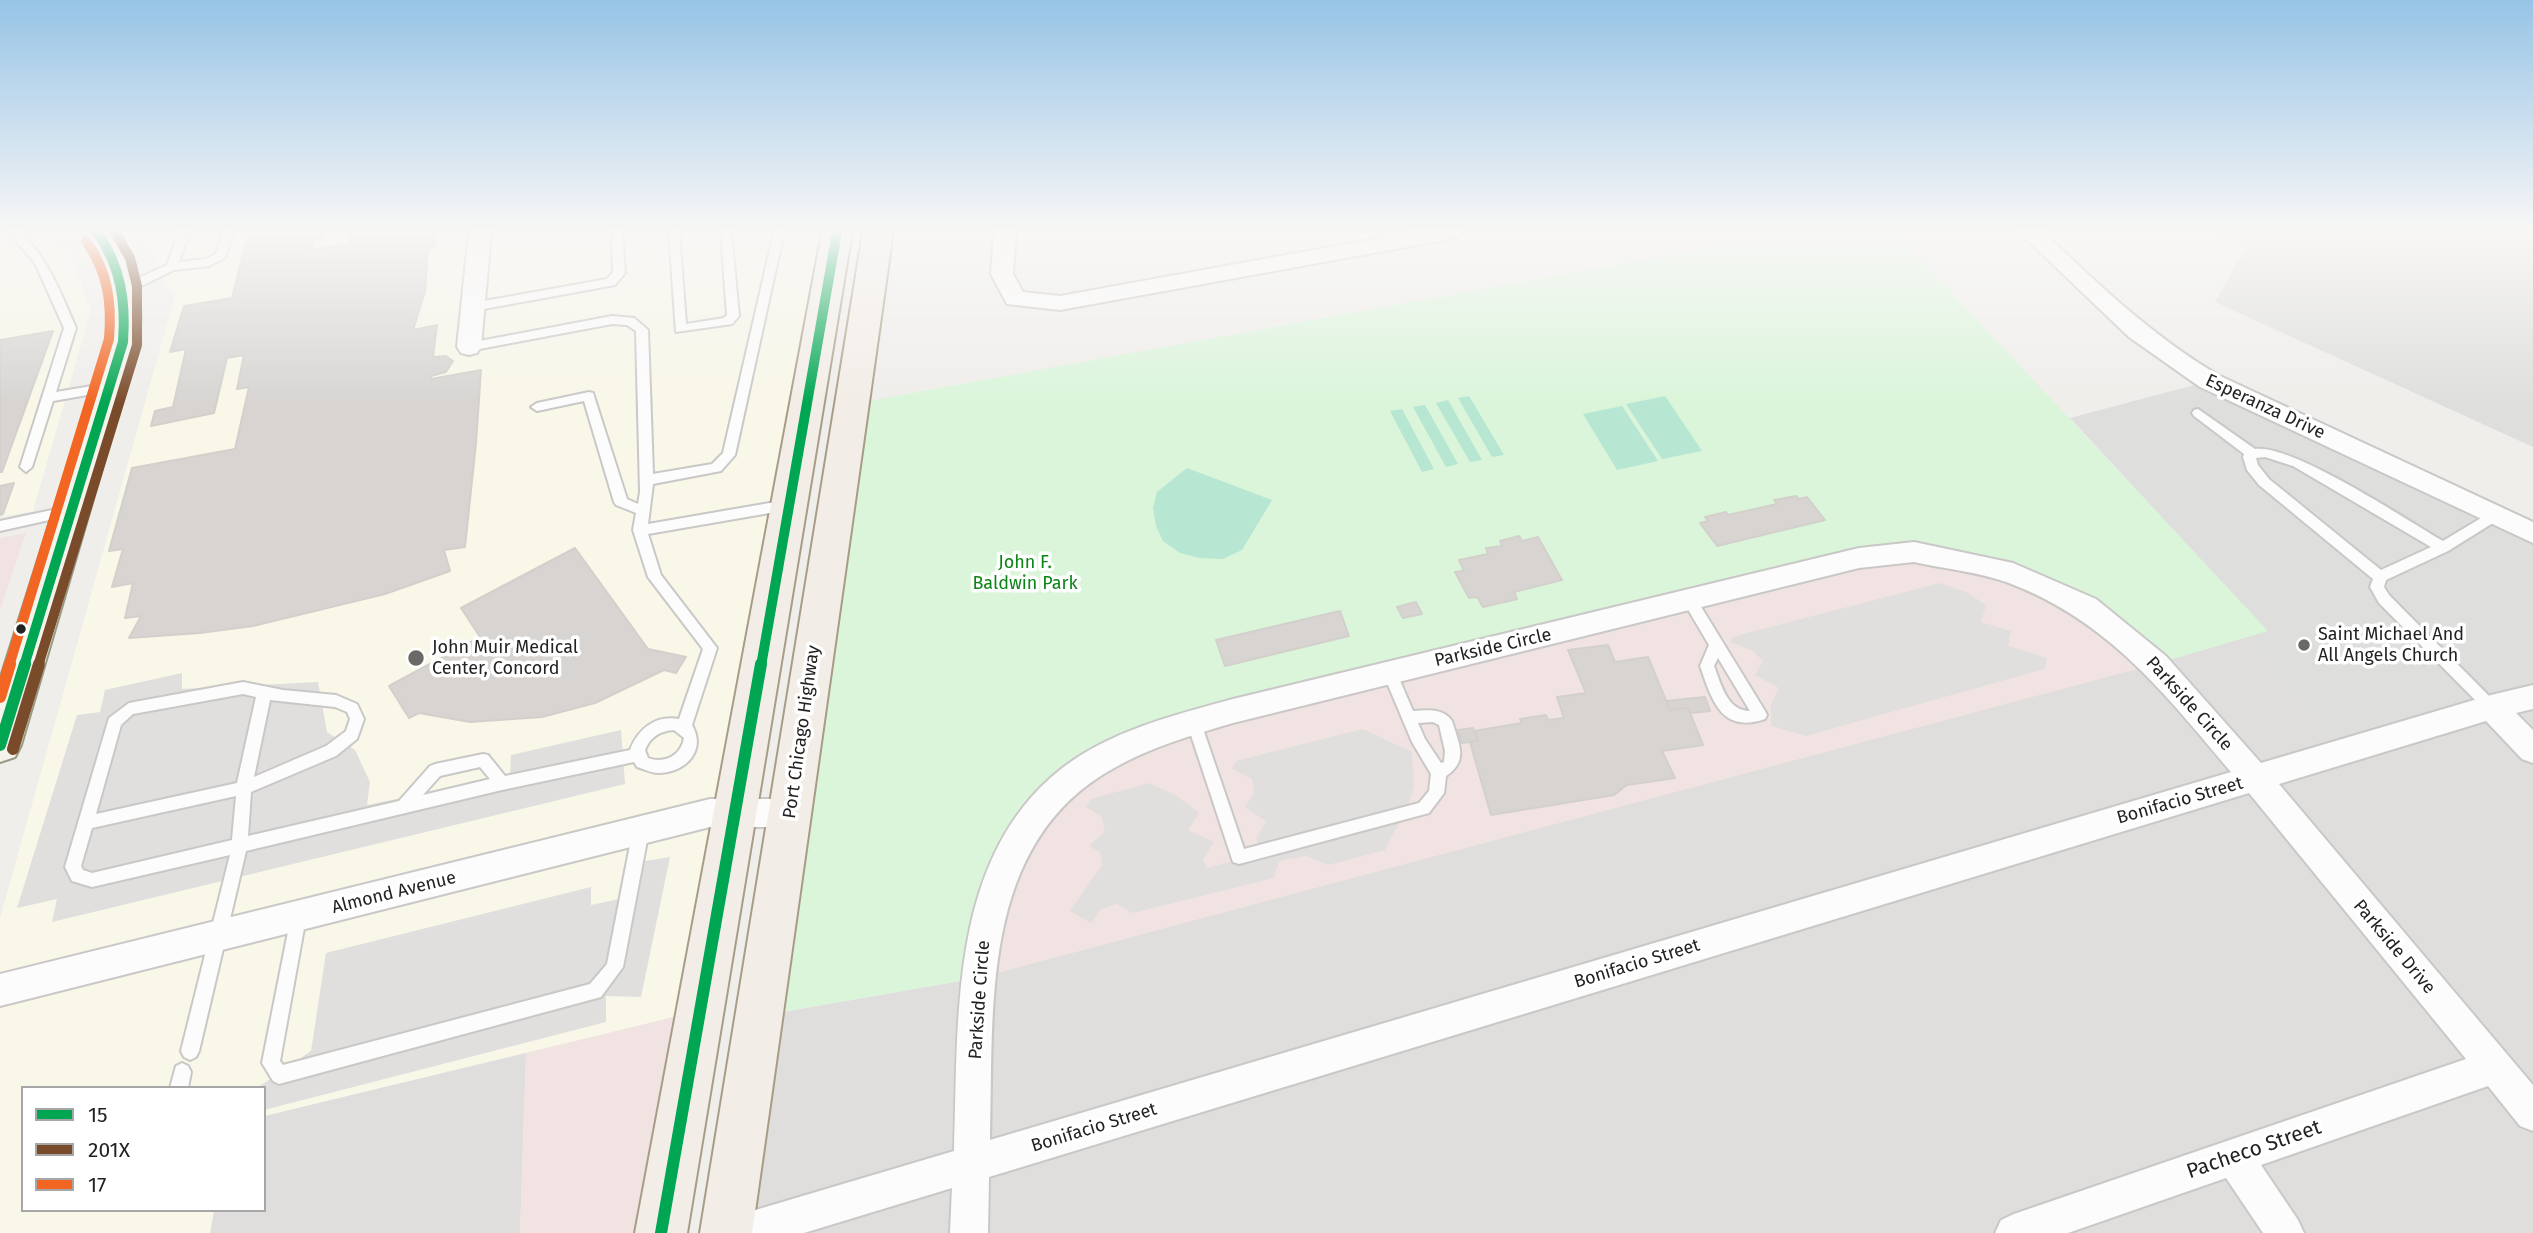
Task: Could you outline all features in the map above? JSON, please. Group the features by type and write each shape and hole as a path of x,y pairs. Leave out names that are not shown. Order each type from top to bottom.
{"main road":[{"path":"661,1233 826,290"},
{"name":"Port Chicago Highway","path":"726,1233 869,290"},
{"path":"787,505 835,506"}],"street":[{"path":"0,745 13,660 72,511 124,342 127,312 125,290"},
{"path":"469,347 475,290"},
{"path":"1010,290 1015,299 1060,303 1134,290"},
{"name":"Esperanza Drive","path":"2092,290 2143,337 2174,361 2209,381 2533,533"},
{"name":"Parkside Circle","path":"969,1233 978,978 982,940 996,888 1015,843 1043,806 1072,779 1114,750 1157,733 1859,558 1914,552 2013,573 2086,607 2156,664 2256,779"},
{"name":"Bonifacio Street","path":"742,1233 2491,707 2533,697"},
{"path":"2491,707 2533,750"},
{"name":"Parkside Drive","path":"2256,779 2533,1113"},
{"name":"Almond Avenue","path":"0,990 710,813 791,813"},
{"name":"Pacheco Street","path":"2014,1233 2493,1067"},
{"path":"2234,1157 2285,1233"}],"lane":[{"path":"26,467 69,328 54,290"},
{"path":"473,307 569,290"},
{"path":"678,290 680,329 728,321 733,316 731,290"},
{"path":"647,480 716,468 729,455 766,290"},
{"path":"469,347 612,320 630,320 642,330 647,480 640,530 655,577 710,648 684,726"},
{"path":"49,397 111,387"},
{"path":"537,407 589,396 621,502 644,511"},
{"path":"2198,412 2253,454 2279,455 2298,463 2443,547"},
{"path":"2253,454 2249,457 2252,467 2264,482 2380,577"},
{"path":"640,530 787,505"},
{"path":"0,526 72,511"},
{"path":"2491,707 2384,599 2377,587 2380,577 2443,547 2496,515"},
{"path":"1690,601 1760,715 1749,719 1736,716 1728,711 1720,700 1707,666 1716,646"},
{"path":"1194,723 1239,857 1424,808 1436,793 1439,773 1419,742 1390,673"},
{"path":"85,822 244,788 331,751 352,735 357,719 352,708 336,701 283,696 243,688 129,709 121,714 114,722 85,822 73,867 78,876 92,880 502,783 638,755"},
{"path":"190,1051 240,845 244,788 265,691"},
{"path":"1408,717 1435,716 1445,721 1453,751 1451,765 1439,773"},
{"path":"667,724 684,726 689,731 691,745 681,760 673,764 655,768 642,762 638,755 639,743 651,730 667,724"},
{"path":"402,808 435,771 483,760 502,783"},
{"path":"298,917 271,1063 279,1075 595,991 615,967 642,830"}],"shaded area":[{"path":"0,290 83,290 91,310 33,511 0,517"},
{"name":"John Muir Medical Center, Concord","path":"827,290 698,1011 266,1116 266,1086 21,1086 21,1212 214,1212 210,1233 0,1233 0,918 176,292 169,291"},
{"path":"2222,290 2533,290 2533,447 2215,302"},
{"path":"2209,381 2533,533 2533,697 2345,752 2246,637 2267,631 2070,418"},
{"path":"26,533 0,610 0,538"},
{"path":"1914,552 2013,573 2156,664 978,978 1015,843 1114,750"},
{"path":"1940,583 1968,593 1986,605 1981,622 2011,631 2008,646 2047,658 2044,669 1806,736 1771,726 1771,704 1779,688 1755,675 1763,661 1753,651 1730,642 1732,637"},
{"path":"2246,637 2345,752 2533,697 2533,1233 726,1233 759,1016 978,978"},
{"path":"182,673 182,689 318,682 327,732 355,750 370,782 367,805 510,776 511,755 621,730 625,784 52,922 57,899 17,908 77,715 100,712 105,690"},
{"path":"1363,729 1412,752 1414,787 1408,806 1385,850 1328,865 1306,856 1279,861 1274,878 1132,913 1117,904 1101,909 1091,923 1070,911 1102,865 1100,852 1089,846 1105,831 1101,816 1086,807 1091,799 1149,783 1177,796 1199,813 1188,830 1214,842 1203,860 1207,868 1261,853 1256,839 1266,821 1245,807 1254,792 1252,779 1232,769 1236,761"},
{"path":"670,857 641,997 606,996 606,1022 266,1109 266,1086 260,1086 311,1051 326,953 591,887 591,905 638,895 645,861"},
{"path":"698,1011 661,1233 520,1233 526,1053"},
{"path":"526,1053 520,1233 210,1233 214,1212 266,1212 266,1116"}],"green space":[{"name":"John F. Baldwin Park","path":"1480,290 1949,290 2268,631 2156,664 2086,607 1914,552 1157,733 1043,806 978,978 759,1016 852,404"},
{"path":"1469,396 1504,455 1492,457 1458,398"},
{"path":"1665,396 1702,451 1662,459 1626,404"},
{"path":"1448,400 1482,460 1470,462 1436,403"},
{"path":"1425,405 1458,464 1446,467 1413,407"},
{"path":"1622,406 1658,461 1617,470 1583,414"},
{"path":"1402,409 1434,469 1422,472 1390,411"},
{"path":"1187,468 1272,500 1242,550 1223,559 1199,558 1180,553 1163,541 1156,526 1153,508 1157,492"}],"building":[{"path":"234,290 425,290 413,330 437,325 433,357 446,356 453,361 446,372 431,376 431,379 481,370 465,547 444,550 450,571 385,594 253,626 129,638 141,616 125,618 133,583 112,587 123,549 109,551 132,468 235,449 249,387 237,389 244,355 227,358 214,413 151,426 155,411 173,407 186,349 170,352 184,306 232,298"},
{"path":"53,331 2,472 0,472 0,340"},
{"path":"14,483 3,514 0,515 0,486"},
{"path":"1796,496 1799,499 1807,497 1825,520 1717,546 1700,523 1708,521 1705,517 1726,512 1728,515 1777,504 1774,500"},
{"path":"1519,536 1522,541 1538,537 1562,580 1514,592 1517,599 1483,607 1477,597 1469,598 1455,572 1464,571 1459,560 1488,554 1486,548 1502,546 1500,541"},
{"path":"575,548 648,649 686,657 676,673 664,670 595,703 542,717 470,722 419,713 409,718 389,686 480,637 461,608"},
{"path":"1416,602 1422,614 1403,618 1397,607"},
{"path":"1340,611 1349,636 1225,666 1216,640"},
{"path":"1608,645 1615,662 1648,657 1670,710 1688,708 1703,745 1662,751 1675,778 1627,785 1614,795 1491,815 1470,742 1478,741 1474,731 1522,723 1520,719 1546,715 1548,720 1564,718 1557,697 1586,693 1568,650"},
{"path":"1705,697 1710,711 1690,713 1688,708 1670,710 1666,701"},
{"path":"1473,728 1478,741 1462,743 1458,730"}],"transit line":[{"name":"17","path":"0,697 109,339 108,290"},
{"name":"15","path":"0,745 123,342 122,290"},
{"name":"201X","path":"13,749 137,345 137,290"},
{"name":"15","path":"661,1233 827,290"}],"place":[{"name":"Saint Michael And All Angels Church","path":"2304,645"},
{"name":"John Muir Medical Center, Concord","path":"416,658"}]}
